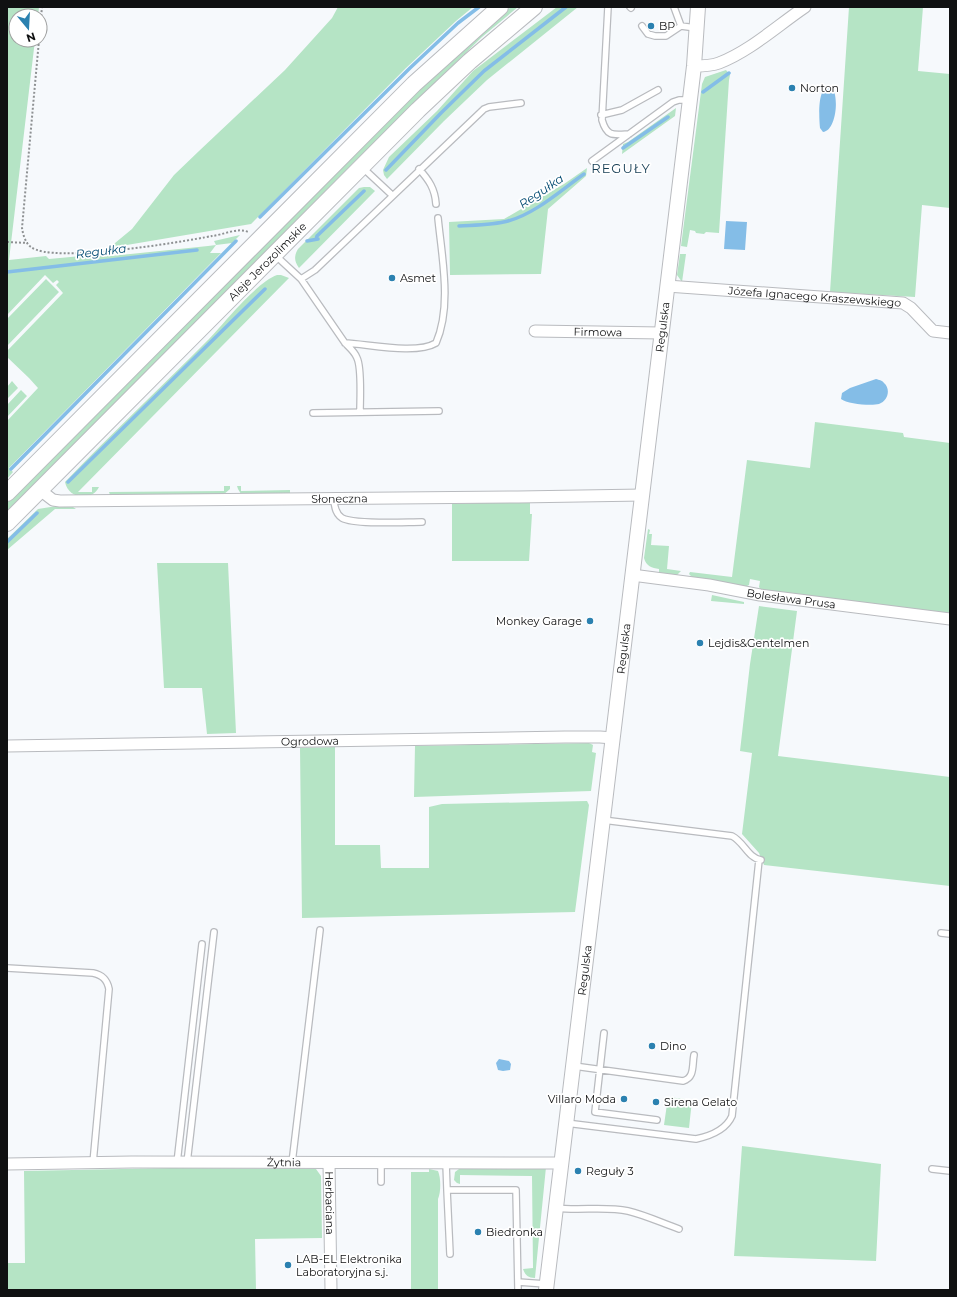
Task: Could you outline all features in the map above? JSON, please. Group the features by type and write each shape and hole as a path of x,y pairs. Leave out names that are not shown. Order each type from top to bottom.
{"main road":[{"name":"Aleje Jerozolimskie","path":"7,493 414,84 500,7"},
{"name":"Aleje Jerozolimskie","path":"7,523 361,166 460,71 534,7"}],"street":[{"name":"Regulska","path":"546,1287 690,100 698,7"},
{"path":"694,66 715,64 726,60 744,50 805,7"},
{"name":"Józefa Ignacego Kraszewskiego","path":"667,286 903,302 911,308 933,331 950,333"},
{"name":"Firmowa","path":"535,331 661,333"},
{"name":"Słoneczna","path":"40,490 53,500 60,501 642,495"},
{"name":"Bolesława Prusa","path":"632,575 709,585 760,595 950,618"},
{"name":"Ogrodowa","path":"7,746 549,737 613,738"},
{"name":"Herbaciana","path":"329,1163 331,1290"},
{"name":"Żytnia","path":"7,1164 561,1163"}],"lane":[{"path":"608,7 601,116 605,129 609,133 629,134"},
{"path":"674,7 681,26"},
{"path":"642,26 649,35 663,36 681,26 696,28"},
{"path":"601,116 622,110 658,90"},
{"path":"592,161 673,102 679,100 690,100"},
{"path":"301,279 315,270 484,109 521,103"},
{"path":"361,166 392,195"},
{"path":"420,169 431,184 435,194 436,204"},
{"path":"345,343 401,348 431,346 436,343 444,319 445,290 438,218"},
{"path":"274,254 301,279 345,343 358,358 360,367 360,412"},
{"path":"313,412 439,411"},
{"path":"334,498 336,510 341,517 353,522 422,522"},
{"path":"565,1123 696,1139 714,1133 729,1122 732,1116 760,860 754,858 740,842 732,836 603,820"},
{"path":"292,1163 320,930"},
{"path":"182,1163 214,932"},
{"path":"941,933 950,934"},
{"path":"182,1163 202,944"},
{"path":"7,968 93,973 104,978 108,983 109,989 93,1163"},
{"path":"604,1033 595,1112 657,1120"},
{"path":"572,1066 683,1081 688,1080 691,1076 694,1055"},
{"path":"381,1163 381,1182"},
{"path":"446,1163 450,1254"},
{"path":"932,1169 950,1171"},
{"path":"447,1190 516,1190 518,1290"},
{"path":"556,1208 629,1211 679,1229"},
{"path":"518,1282 546,1287"}],"path":[{"path":"38,48 22,228 24,236 31,247 44,253 57,254 132,248 239,231 245,231 259,239"},
{"path":"7,242 28,244"}],"green space":[{"path":"7,7 39,7 8,8 8,48 34,48 9,260 46,256 49,259 103,254 111,256 216,245 210,253 221,253 9,468 13,472 7,479 7,421 38,388 7,357 7,351 63,293 56,285 59,282 57,280 53,283 45,275 7,315"},
{"path":"338,7 473,7 406,68 251,224 109,248 132,229 174,175 285,70 332,18"},
{"path":"511,7 518,7 482,37 353,163 7,513 7,503 402,106"},
{"path":"557,7 578,7 487,80 387,179 383,170 389,157 437,111 473,71"},
{"path":"849,7 923,7 918,71 950,74 950,208 922,205 915,297 830,292"},
{"path":"726,70 730,75 719,233 706,232 704,234 696,233 695,231 690,230 687,247 681,246 702,84 705,77"},
{"path":"676,108 675,116 622,154 623,144"},
{"path":"587,168 586,176 548,209 541,274 450,275 449,222 504,219 564,184"},
{"path":"370,187 375,191 299,268 295,258 298,249 359,188"},
{"path":"240,235 232,243 216,245 214,241"},
{"path":"680,254 686,254 682,282 677,275"},
{"path":"277,275 289,278 78,492 92,492 92,487 99,487 96,492 91,495 80,496 71,492 67,488 65,482 209,339 251,294 269,279"},
{"path":"46,279 59,292 7,346 7,319"},
{"path":"12,381 18,388 7,399 7,387"},
{"path":"21,390 27,396 7,417 7,405"},
{"path":"815,422 903,433 904,437 950,443 950,613 761,590 759,587 760,581 750,579 749,585 745,587 692,577 689,574 690,572 732,577 747,460 810,468"},
{"path":"224,486 230,486 230,489 223,495 111,496 109,492 224,491"},
{"path":"237,486 241,486 241,491 290,490 290,493 241,494"},
{"path":"530,501 530,514 532,514 529,561 452,561 452,504"},
{"path":"57,506 73,507 76,509 55,509 7,550 7,539 38,509"},
{"path":"648,529 650,530 649,534 652,534 651,545 669,546 667,569 681,571 677,575 659,573 659,569 646,563 644,558"},
{"path":"157,563 228,563 236,733 207,734 202,688 164,688"},
{"path":"712,595 744,602 744,604 711,601"},
{"path":"759,606 797,611 778,756 950,777 950,886 764,865 759,853 742,834 752,753 740,751 750,664"},
{"path":"589,743 593,745 592,752 596,753 591,791 414,797 415,746"},
{"path":"335,747 335,845 380,845 381,868 429,868 429,807 442,804 587,801 589,805 575,912 302,918 300,748"},
{"path":"668,1097 692,1100 689,1128 664,1125"},
{"path":"742,1146 881,1164 876,1261 734,1256"},
{"path":"464,1166 546,1167 535,1278 527,1276 523,1269 533,1268 532,1176 460,1175 460,1184 454,1180 455,1172 459,1169 464,1169"},
{"path":"171,1168 316,1169 321,1176 322,1238 255,1239 256,1290 7,1290 7,1263 25,1263 24,1171"},
{"path":"429,1169 438,1171 440,1181 440,1193 438,1199 438,1290 411,1290 411,1172 429,1172"}],"water":[{"path":"830,85 835,95 836,111 834,119 828,130 823,132 820,128 820,103 823,91"},
{"path":"726,221 747,222 745,250 724,249"},
{"path":"876,379 882,381 888,391 888,395 885,400 879,404 859,404 841,399 842,393 850,388"},
{"path":"499,1059 509,1061 511,1064 510,1070 498,1070 496,1063"}],"waterway":[{"path":"260,217 410,68 458,23 479,7"},
{"path":"386,170 484,71 566,7"},
{"name":"Regułka","path":"703,92 729,73"},
{"name":"Regułka","path":"623,148 668,117"},
{"name":"Regułka","path":"459,226 484,225 518,218 538,207 584,174"},
{"path":"316,239 317,236 364,191"},
{"name":"Regułka","path":"307,241 318,239"},
{"path":"11,469 236,241"},
{"name":"Regułka","path":"7,272 197,250"},
{"path":"68,482 265,289"},
{"path":"7,542 37,513"}],"place":[{"name":"BP","path":"651,26"},
{"name":"Norton","path":"792,88"},
{"name":"Asmet","path":"392,278"},
{"name":"Monkey Garage","path":"590,621"},
{"name":"Lejdis&Gentelmen","path":"700,643"},
{"name":"Dino","path":"652,1046"},
{"name":"Villaro Moda","path":"624,1099"},
{"name":"Sirena Gelato","path":"656,1102"},
{"name":"Reguły 3","path":"578,1171"},
{"name":"Biedronka","path":"478,1232"},
{"name":"LAB-EL Elektronika Laboratoryjna s.j.","path":"288,1265"}],"district":[{"name":"REGUŁY","path":"621,168"}]}
